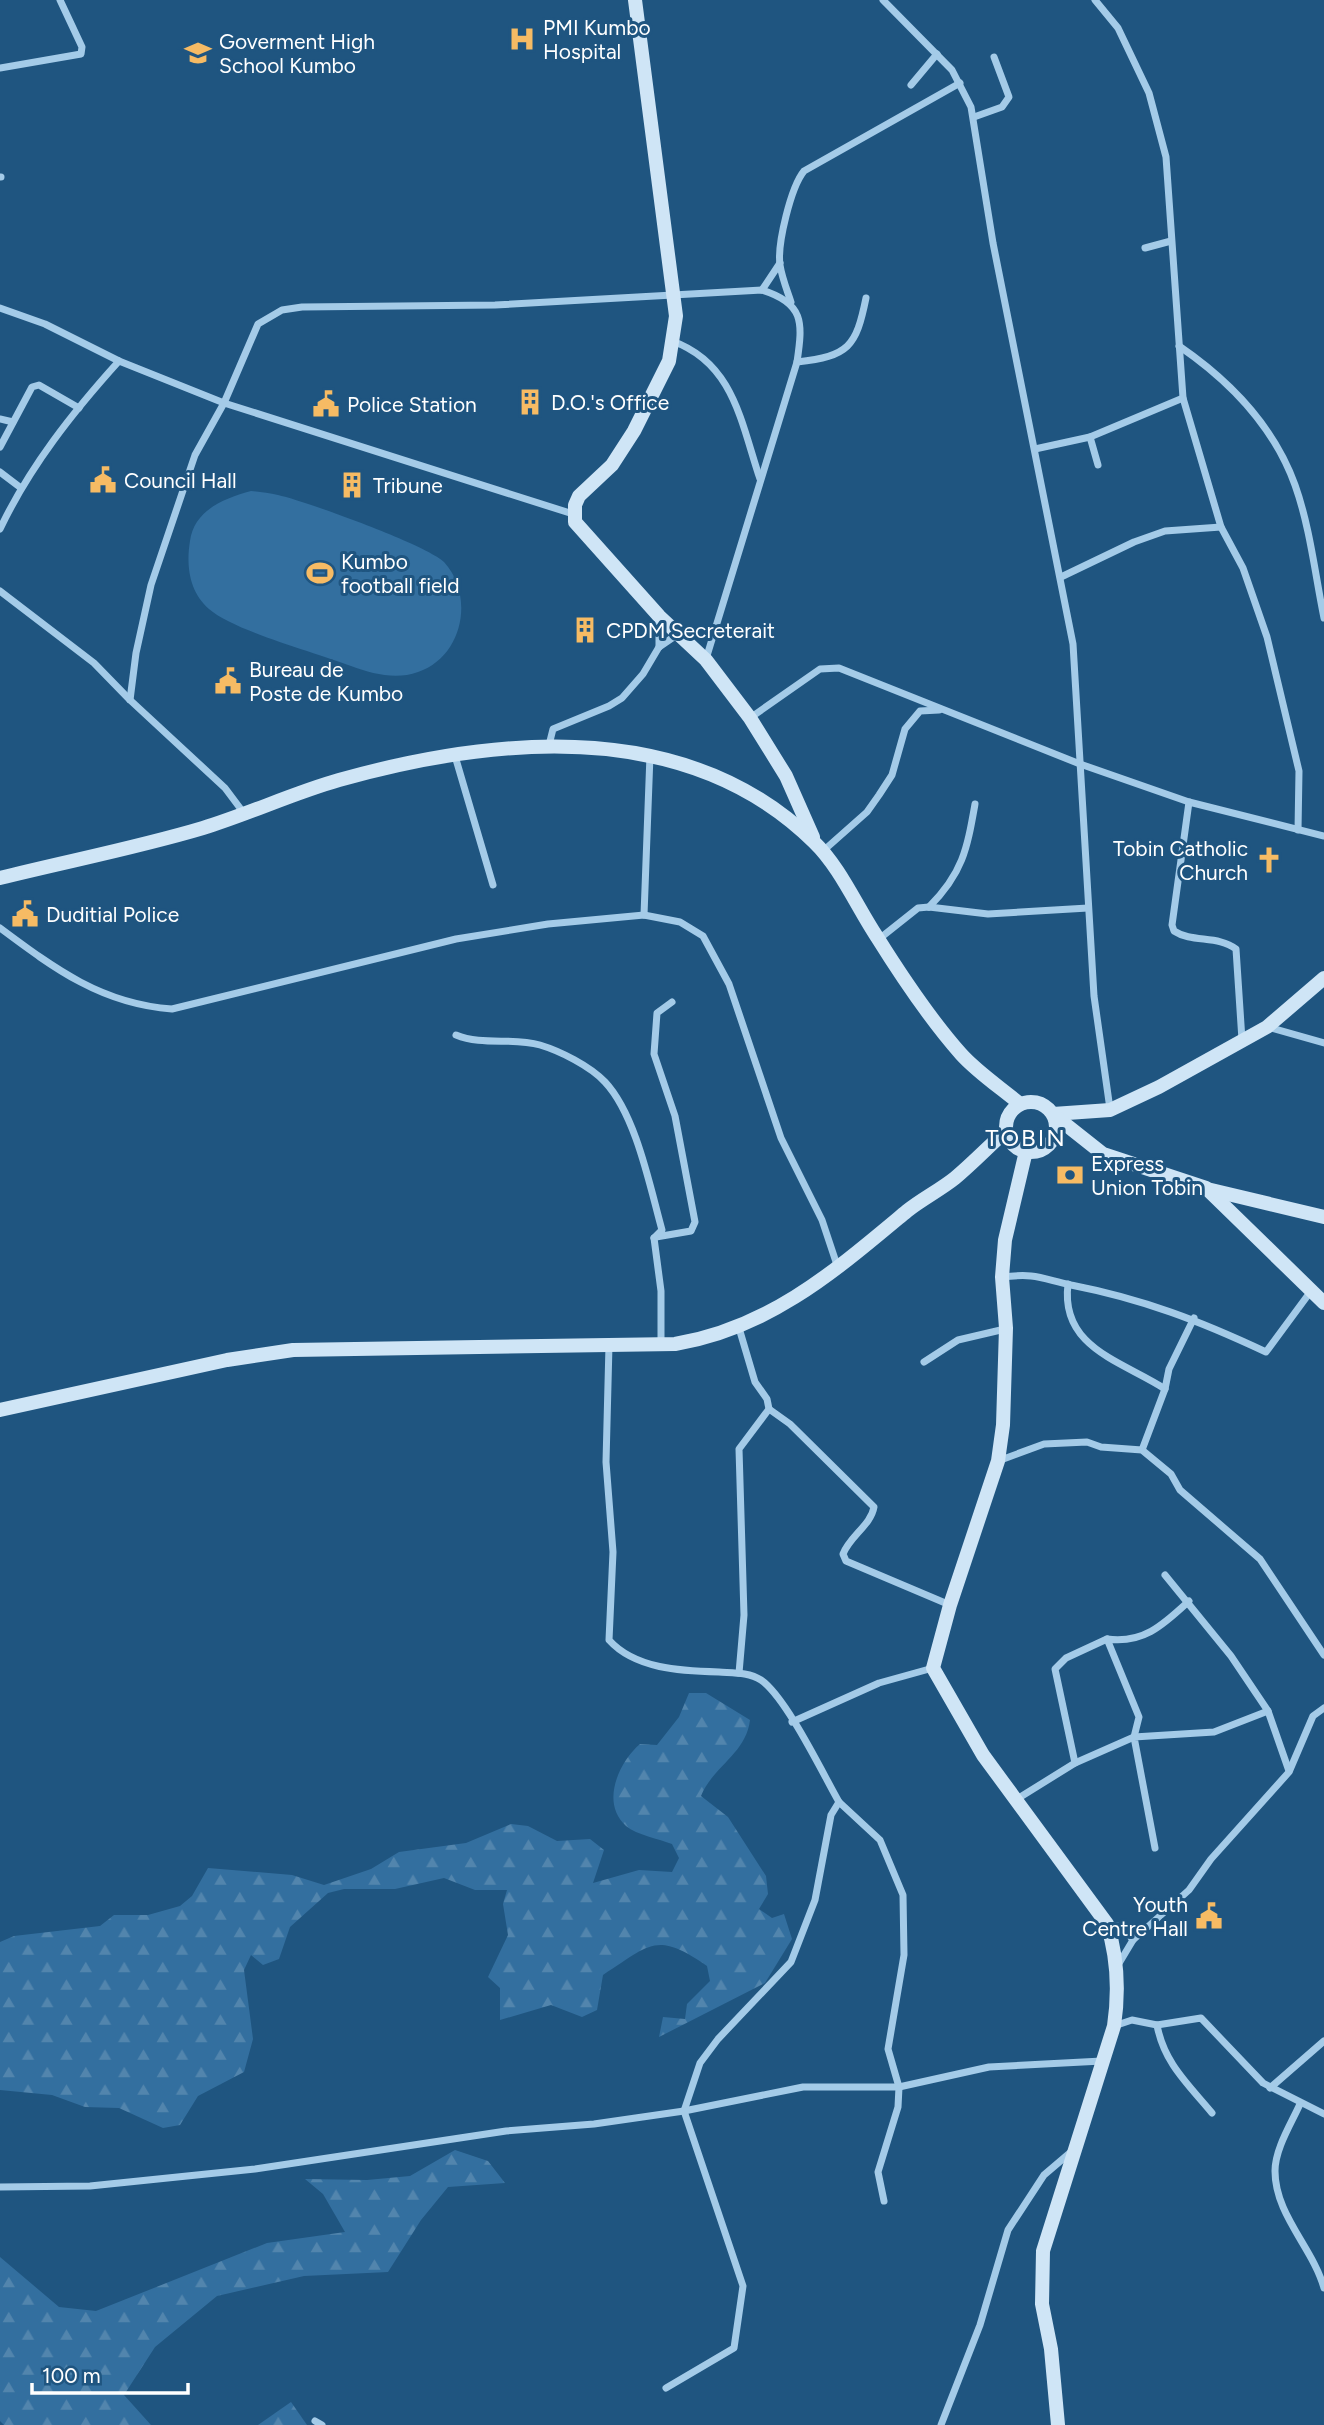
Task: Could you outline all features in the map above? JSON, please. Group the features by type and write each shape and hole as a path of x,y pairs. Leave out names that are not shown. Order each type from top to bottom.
{"street":[{"path":"0,68 80,54 82,47 60,0"},
{"path":"635,0 676,295 672,341 665,371 635,431 612,465 579,496 573,514 579,528 659,616 706,660 750,718 786,776 819,847 914,993 962,1055 1020,1104"},
{"path":"883,0 937,54 960,83 974,117 993,243 1073,644 1094,996 1110,1110"},
{"path":"1095,0 1118,28 1149,93 1166,157 1183,398 1221,527 1243,568 1267,637 1299,771 1298,830"},
{"path":"911,85 937,54"},
{"path":"974,117 1002,107 1009,97 995,57"},
{"path":"706,660 797,362 802,332 780,263 790,195 804,171 960,83"},
{"path":"1144,248 1171,241"},
{"path":"762,290 780,263"},
{"path":"130,700 141,629 152,585 195,456 224,403 258,324 282,310 302,307 495,305 762,290 791,302"},
{"path":"797,362 841,352 854,341 866,298"},
{"path":"0,308 45,324 119,361 224,403 573,514"},
{"path":"672,341 694,349 715,367 734,400 760,480"},
{"path":"1180,346 1216,371 1263,425 1276,447 1295,485 1324,618"},
{"path":"0,529 21,488 79,408 119,361"},
{"path":"0,447 32,387 40,386 79,408"},
{"path":"1035,449 1090,438 1183,398"},
{"path":"0,419 13,422"},
{"path":"1090,438 1098,465"},
{"path":"0,471 21,488"},
{"path":"1061,577 1134,542 1165,531 1221,527"},
{"path":"0,591 94,663 130,700 217,779 243,812"},
{"path":"659,616 659,647"},
{"path":"549,745 553,729 622,698 643,674 659,647 679,634"},
{"path":"750,718 778,696 829,666 878,682 1080,764 1189,802 1324,836"},
{"path":"819,847 867,813 892,775 905,729 920,711 944,709"},
{"path":"0,878 111,853 206,827 243,812 371,772 455,756 549,745 603,747 684,764 727,781 772,808 819,847"},
{"path":"644,915 650,755"},
{"path":"455,756 493,885"},
{"path":"1189,802 1172,925 1181,936 1229,944 1236,949 1242,1040"},
{"path":"929,907 944,891 965,857 975,804"},
{"path":"878,939 918,908 988,914 1088,908"},
{"path":"0,928 47,963 107,997 142,1007 172,1009 456,939 548,924 644,915 680,922 703,936 729,984 781,1138 822,1220 838,1268"},
{"path":"1054,1115 1110,1110 1160,1087 1267,1027 1324,978"},
{"path":"654,1238 691,1231 695,1222 675,1115 654,1054 657,1013 672,1002"},
{"path":"1267,1027 1324,1044"},
{"path":"456,1035 468,1040 514,1040 538,1045 580,1065 605,1082 620,1106 652,1191 662,1230 654,1238"},
{"path":"0,1410 227,1360 293,1350 661,1344 704,1339 739,1328 783,1305 838,1268 911,1208 954,1179 1006,1131 1009,1115 1020,1104 1039,1102 1103,1154 1206,1188 1324,1217"},
{"path":"1006,1131 1013,1144 1026,1151 1040,1151 1051,1143 1056,1130 1054,1115"},
{"path":"1026,1151 1004,1240 1002,1278 1006,1328 1003,1424 998,1461 950,1605 933,1668 983,1755 1107,1924 1115,1947 1118,1996 1114,2026 1049,2228 1041,2275 1058,2425"},
{"path":"1206,1188 1324,1303"},
{"path":"654,1238 661,1291 661,1344"},
{"path":"1002,1278 1032,1274 1135,1298 1194,1318 1266,1352 1311,1291"},
{"path":"1068,1284 1066,1304 1079,1333 1102,1353 1165,1389"},
{"path":"1142,1450 1165,1389 1169,1369 1194,1318"},
{"path":"739,1328 755,1382 767,1399 769,1409 790,1424 874,1507 873,1514 846,1547 843,1554 846,1561 950,1605"},
{"path":"924,1362 958,1340 1006,1328"},
{"path":"609,1345 606,1462 613,1552 609,1640 622,1654 637,1661 690,1671 740,1673 760,1679 771,1690 792,1722 839,1802 880,1840 903,1895 904,1955 888,2049 899,2087 898,2107 878,2172 884,2201"},
{"path":"740,1673 744,1615 739,1449 769,1409"},
{"path":"998,1461 1044,1444 1087,1442 1101,1447 1142,1450 1171,1474 1180,1490 1260,1559 1324,1655"},
{"path":"1165,1575 1189,1601 1268,1711 1289,1772"},
{"path":"1075,1763 1055,1669 1066,1658 1107,1639 1123,1641 1149,1635 1189,1601"},
{"path":"1107,1639 1139,1717 1133,1737 1155,1848"},
{"path":"792,1722 879,1683 933,1668"},
{"path":"1115,1969 1133,1940 1189,1890 1211,1859 1289,1772 1313,1716 1324,1708"},
{"path":"1017,1799 1075,1763 1133,1737 1214,1732 1268,1711"},
{"path":"666,2388 734,2348 743,2286 684,2111 700,2063 718,2039 791,1962 815,1900 831,1815 839,1802"},
{"path":"1107,1924 1123,1927 1133,1940"},
{"path":"1114,2026 1132,2020 1157,2025 1195,2018 1207,2021 1270,2088 1324,2114"},
{"path":"1157,2025 1161,2047 1170,2063 1212,2113"},
{"path":"1270,2088 1324,2041"},
{"path":"0,2187 90,2186 255,2169 506,2131 594,2124 684,2111 803,2087 899,2087 989,2067 1102,2061"},
{"path":"1300,2104 1279,2152 1275,2170 1278,2192 1324,2288"},
{"path":"940,2425 980,2325 1007,2230 1044,2175 1074,2149"}],"green space":[{"name":"Kumbo football field","path":"251,491 278,495 338,514 415,545 444,562 454,576 461,608 460,624 445,653 418,672 401,676 376,674 256,633 209,609 197,595 190,578 189,550 193,530 204,513 212,507"},
{"path":"689,1693 706,1693 750,1720 742,1742 713,1776 701,1796 728,1817 766,1876 768,1894 759,1909 772,1918 784,1914 792,1939 765,1983 659,2037 663,2017 685,2019 687,2004 710,1981 707,1966 690,1955 664,1945 654,1946 644,1949 603,1975 597,2010 582,2017 551,2005 500,2020 500,1988 488,1977 508,1935 503,1904 507,1890 475,1890 444,1878 395,1889 344,1889 328,1893 290,1927 279,1959 263,1965 251,1955 244,1970 253,2039 244,2072 198,2096 180,2125 163,2128 119,2108 85,2107 52,2095 0,2090 0,1942 14,1936 100,1926 114,1915 148,1915 180,1906 192,1896 208,1868 292,1875 324,1885 371,1869 399,1852 466,1843 511,1824 528,1826 557,1841 590,1839 604,1850 593,1883 639,1870 672,1872 679,1858 672,1844 626,1826 618,1817 613,1795 615,1783 625,1761 640,1744 657,1745 679,1717"},
{"path":"455,2150 488,2161 505,2183 448,2187 421,2220 388,2272 304,2276 217,2296 155,2347 124,2395 151,2425 4,2425 0,2421 0,2257 59,2307 96,2311 267,2243 345,2232 323,2194 305,2179 367,2180 410,2176"},
{"path":"291,2402 307,2425 258,2425"}],"place":[{"name":"PMI Kumbo Hospital","path":"522,39"},
{"name":"Goverment High School Kumbo","path":"198,53"},
{"name":"D.O.'s Office","path":"530,402"},
{"name":"Police Station","path":"326,404"},
{"name":"Council Hall","path":"103,480"},
{"name":"Tribune","path":"352,485"},
{"name":"Kumbo football field","path":"320,573"},
{"name":"CPDM Secreterait","path":"585,630"},
{"name":"Bureau de Poste de Kumbo","path":"228,681"},
{"name":"Tobin Catholic Church","path":"1269,860"},
{"name":"Duditial Police","path":"25,914"},
{"name":"Express Union Tobin","path":"1070,1175"},
{"name":"Youth Centre Hall","path":"1209,1916"}],"district":[{"name":"TOBIN","path":"1026,1137"}]}
